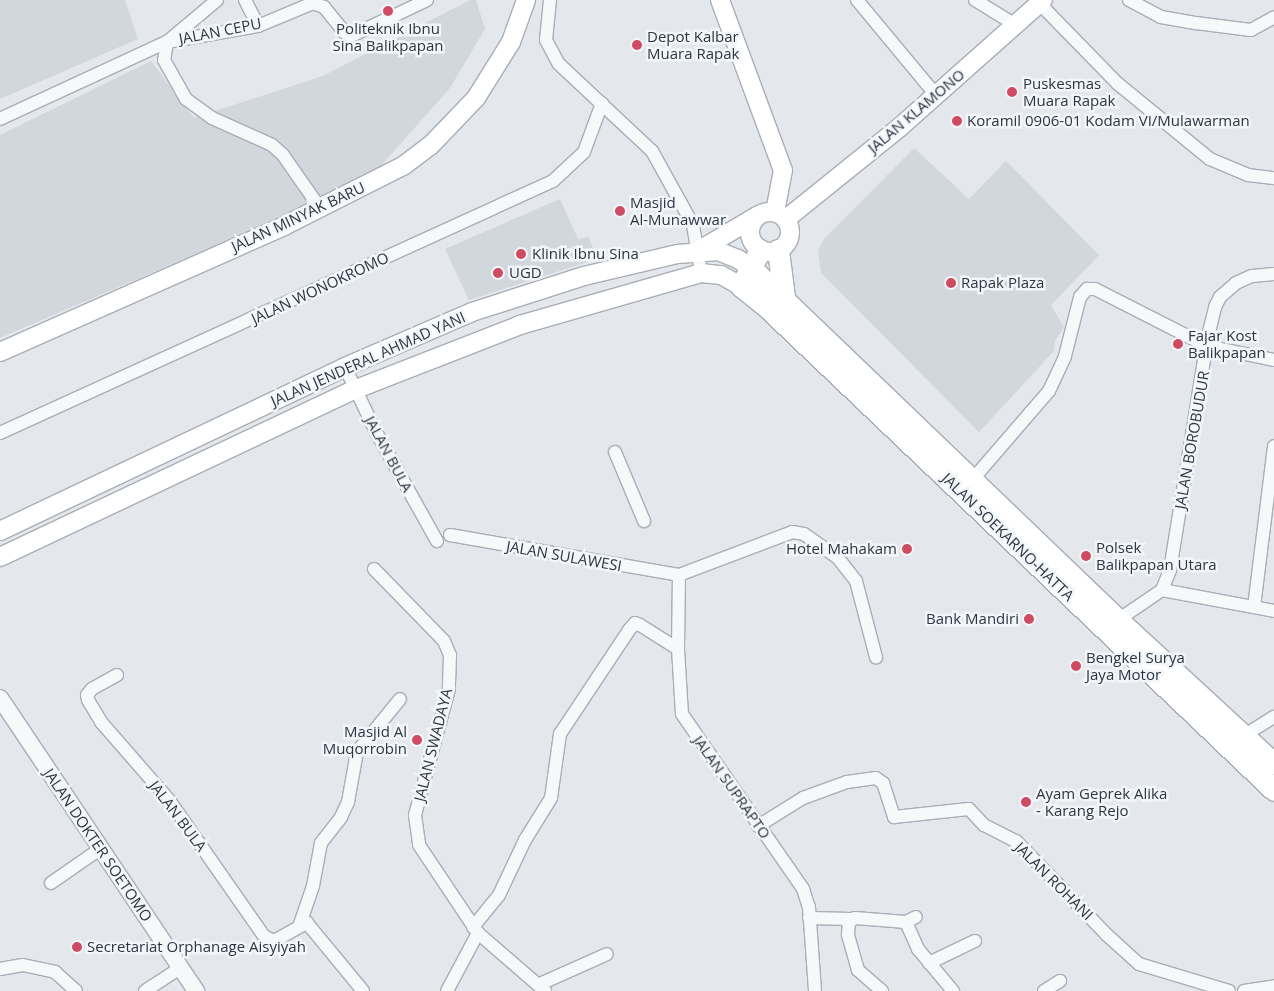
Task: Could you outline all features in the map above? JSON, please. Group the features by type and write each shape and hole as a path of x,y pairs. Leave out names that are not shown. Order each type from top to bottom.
{"highway":[{"name":"JALAN SOEKARNO-HATTA","path":"757,263 784,297 1118,620 1236,742 1274,790"},
{"name":"JALAN SOEKARNO-HATTA","path":"757,263 790,329 1236,742 1274,764"},
{"path":"757,263 784,297"}],"main road":[{"name":"JALAN MINYAK BARU","path":"0,352 320,208 403,166 451,126 495,72 510,42 526,0"},
{"path":"720,0 783,170 774,215 790,237 757,263 750,228 774,215"},
{"name":"JALAN KLAMONO","path":"774,215 936,96 1014,24 1041,2"},
{"path":"698,251 774,215"},
{"name":"JALAN JENDERAL AHMAD YANI","path":"0,531 345,367 472,312 547,287 698,251 729,255 757,263"},
{"name":"JALAN JENDERAL AHMAD YANI","path":"0,557 356,389 520,325 701,274 721,275 757,263"}],"street":[{"name":"JALAN CEPU","path":"167,42 217,0"},
{"path":"246,0 258,26"},
{"name":"JALAN CEPU","path":"0,119 167,42 258,26 313,1 324,7 344,32 351,36 427,0"},
{"path":"550,0 546,40 559,64 652,151 693,225 701,274"},
{"path":"857,0 936,96"},
{"path":"975,0 1014,24"},
{"path":"1129,0 1161,17 1251,30 1274,17"},
{"path":"1041,2 1117,83 1210,159 1248,175 1274,178"},
{"path":"167,42 164,60 186,99 212,118 272,145 284,155 320,208"},
{"name":"JALAN WONOKROMO","path":"0,433 553,180 584,152 602,103"},
{"name":"JALAN BOROBUDUR","path":"1162,590 1173,559 1212,315 1225,292 1252,276 1274,274"},
{"path":"973,479 1049,391 1065,356 1084,291 1095,289 1207,346 1274,360"},
{"name":"JALAN BULA","path":"345,367 376,432 437,540"},
{"path":"1254,607 1274,446"},
{"path":"615,452 644,521"},
{"path":"679,575 792,532 812,538 838,558 856,581 876,657"},
{"name":"JALAN SULAWESI","path":"450,535 679,575"},
{"name":"JALAN SWADAYA","path":"374,568 448,648 449,689 415,825 427,860 476,930"},
{"name":"JALAN SUPRAPTO","path":"679,575 678,649 680,705 685,721 803,889 809,918 815,991"},
{"path":"1118,620 1162,590 1274,611"},
{"path":"447,991 476,930 499,895 525,840 551,798 560,734 628,630 635,624 640,625 678,649"},
{"name":"JALAN BULA","path":"117,675 92,689 87,695 101,722 169,800 264,936 274,941 300,924"},
{"name":"JALAN DOKTER SOETOMO","path":"0,698 5,716 100,849 196,991"},
{"path":"363,991 314,930 307,923 300,924 313,886 321,843 341,817 348,802 357,752 400,700"},
{"path":"1236,742 1274,717"},
{"name":"JALAN ROHANI","path":"758,826 803,798 847,782 876,778 883,783 894,817 969,809 984,824 1016,840 1107,935 1139,964 1229,991"},
{"path":"51,883 100,849"},
{"path":"809,918 911,919 918,949 953,991"},
{"path":"851,919 847,927 853,958 858,970 882,991"},
{"path":"476,930 542,987 607,954"},
{"path":"929,963 975,941"},
{"path":"0,969 23,965 55,972 76,991"},
{"path":"145,991 180,968"},
{"path":"1044,991 1060,981"},
{"path":"1244,991 1274,986"}],"shaded area":[{"path":"0,0 125,0 138,39 0,99"},
{"path":"470,0 476,0 485,29 450,88 369,179 0,338 0,135 151,61 194,118 323,76"},
{"name":"Rapak Plaza","path":"914,148 969,199 1006,161 1099,255 1051,305 1064,327 1055,341 1054,351 979,432 821,273 818,250 824,239"},
{"name":"Klinik Ibnu Sina","path":"560,199 578,239 589,237 597,259 469,300 445,249"}],"place":[{"name":"Politeknik Ibnu Sina Balikpapan","path":"388,11"},
{"name":"Depot Kalbar Muara Rapak","path":"637,45"},
{"name":"Puskesmas Muara Rapak","path":"1012,92"},
{"name":"Koramil 0906-01 Kodam VI/Mulawarman","path":"957,121"},
{"name":"Masjid Al-Munawwar","path":"620,211"},
{"name":"Klinik Ibnu Sina","path":"521,254"},
{"name":"UGD","path":"498,273"},
{"name":"Rapak Plaza","path":"951,283"},
{"name":"Fajar Kost Balikpapan","path":"1178,344"},
{"name":"Hotel Mahakam","path":"907,549"},
{"name":"Polsek Balikpapan Utara","path":"1086,556"},
{"name":"Bank Mandiri","path":"1029,619"},
{"name":"Bengkel Surya Jaya Motor","path":"1076,666"},
{"name":"Masjid Al Muqorrobin","path":"417,740"},
{"name":"Ayam Geprek Alika - Karang Rejo","path":"1026,802"},
{"name":"Secretariat Orphanage Aisyiyah","path":"77,947"}]}
